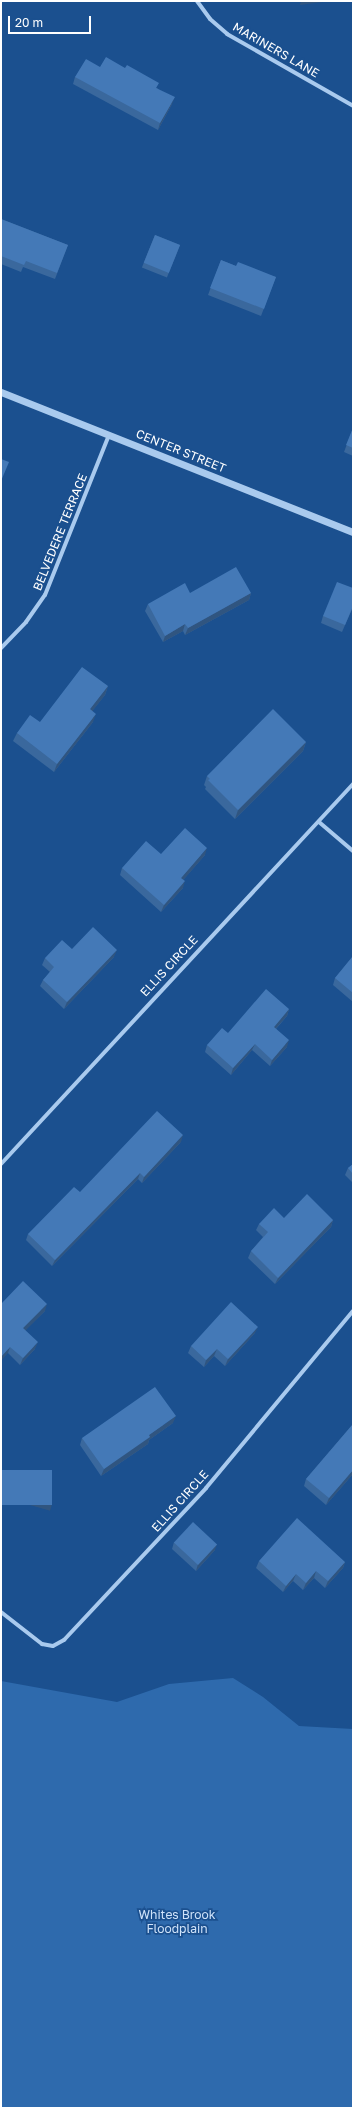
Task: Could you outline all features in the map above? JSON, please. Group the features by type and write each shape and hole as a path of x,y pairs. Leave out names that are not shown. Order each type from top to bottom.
{"street":[{"name":"MARINERS LANE","path":"197,1 210,19 227,34 353,106"},
{"name":"CENTER STREET","path":"1,392 353,532"},
{"name":"BELVEDERE TERRACE","path":"1,648 26,622 45,595 109,435"},
{"name":"ELLIS CIRCLE","path":"1,1164 212,934 319,822 353,784"},
{"path":"319,822 353,851"},
{"name":"ELLIS CIRCLE","path":"1,1612 42,1644 54,1646 64,1640 206,1488 353,1310"}],"green space":[{"name":"Whites Brook Floodplain","path":"233,1678 263,1697 299,1726 353,1729 353,2108 1,2108 1,1681 117,1702 169,1684"}],"building":[{"path":"106,57 125,68 127,65 159,83 156,88 175,97 160,123 75,77 86,59 100,67"},
{"path":"1,219 68,245 57,273 26,261 24,265 1,256"},
{"path":"155,235 180,245 169,273 144,263"},
{"path":"221,260 236,266 238,262 276,277 264,309 210,288"},
{"path":"353,428 353,448 346,445"},
{"path":"1,459 9,462 1,481"},
{"path":"236,567 251,593 188,628 185,624 165,636 148,604 185,583 190,593"},
{"path":"337,582 353,588 353,606 345,625 323,616"},
{"path":"82,667 108,686 90,709 96,714 57,764 17,733 30,715 40,722"},
{"path":"273,709 306,742 238,810 208,780 210,779 207,776"},
{"path":"185,828 207,848 181,878 185,881 164,905 122,868 146,841 161,854"},
{"path":"93,927 117,950 67,1002 43,980 54,967 45,958 62,940 72,949"},
{"path":"353,956 353,993 335,978"},
{"path":"266,989 289,1009 274,1027 289,1040 272,1060 255,1044 233,1068 207,1045 222,1028 228,1033"},
{"path":"157,1111 183,1135 144,1177 140,1173 55,1260 28,1234 74,1187 80,1192"},
{"path":"353,1164 353,1174 348,1168"},
{"path":"307,1194 333,1220 278,1278 251,1251 268,1232 259,1224 274,1208 284,1218"},
{"path":"23,1281 47,1304 23,1328 38,1342 23,1358 10,1347 1,1357 1,1304"},
{"path":"231,1302 258,1327 228,1359 217,1349 206,1360 191,1346"},
{"path":"155,1387 176,1416 149,1435 150,1437 104,1469 82,1438"},
{"path":"353,1424 353,1470 329,1498 306,1479"},
{"path":"1,1470 52,1470 52,1505 1,1505"},
{"path":"297,1518 345,1562 328,1581 316,1571 306,1583 296,1574 286,1586 259,1561"},
{"path":"193,1522 217,1545 198,1565 174,1542"}]}
